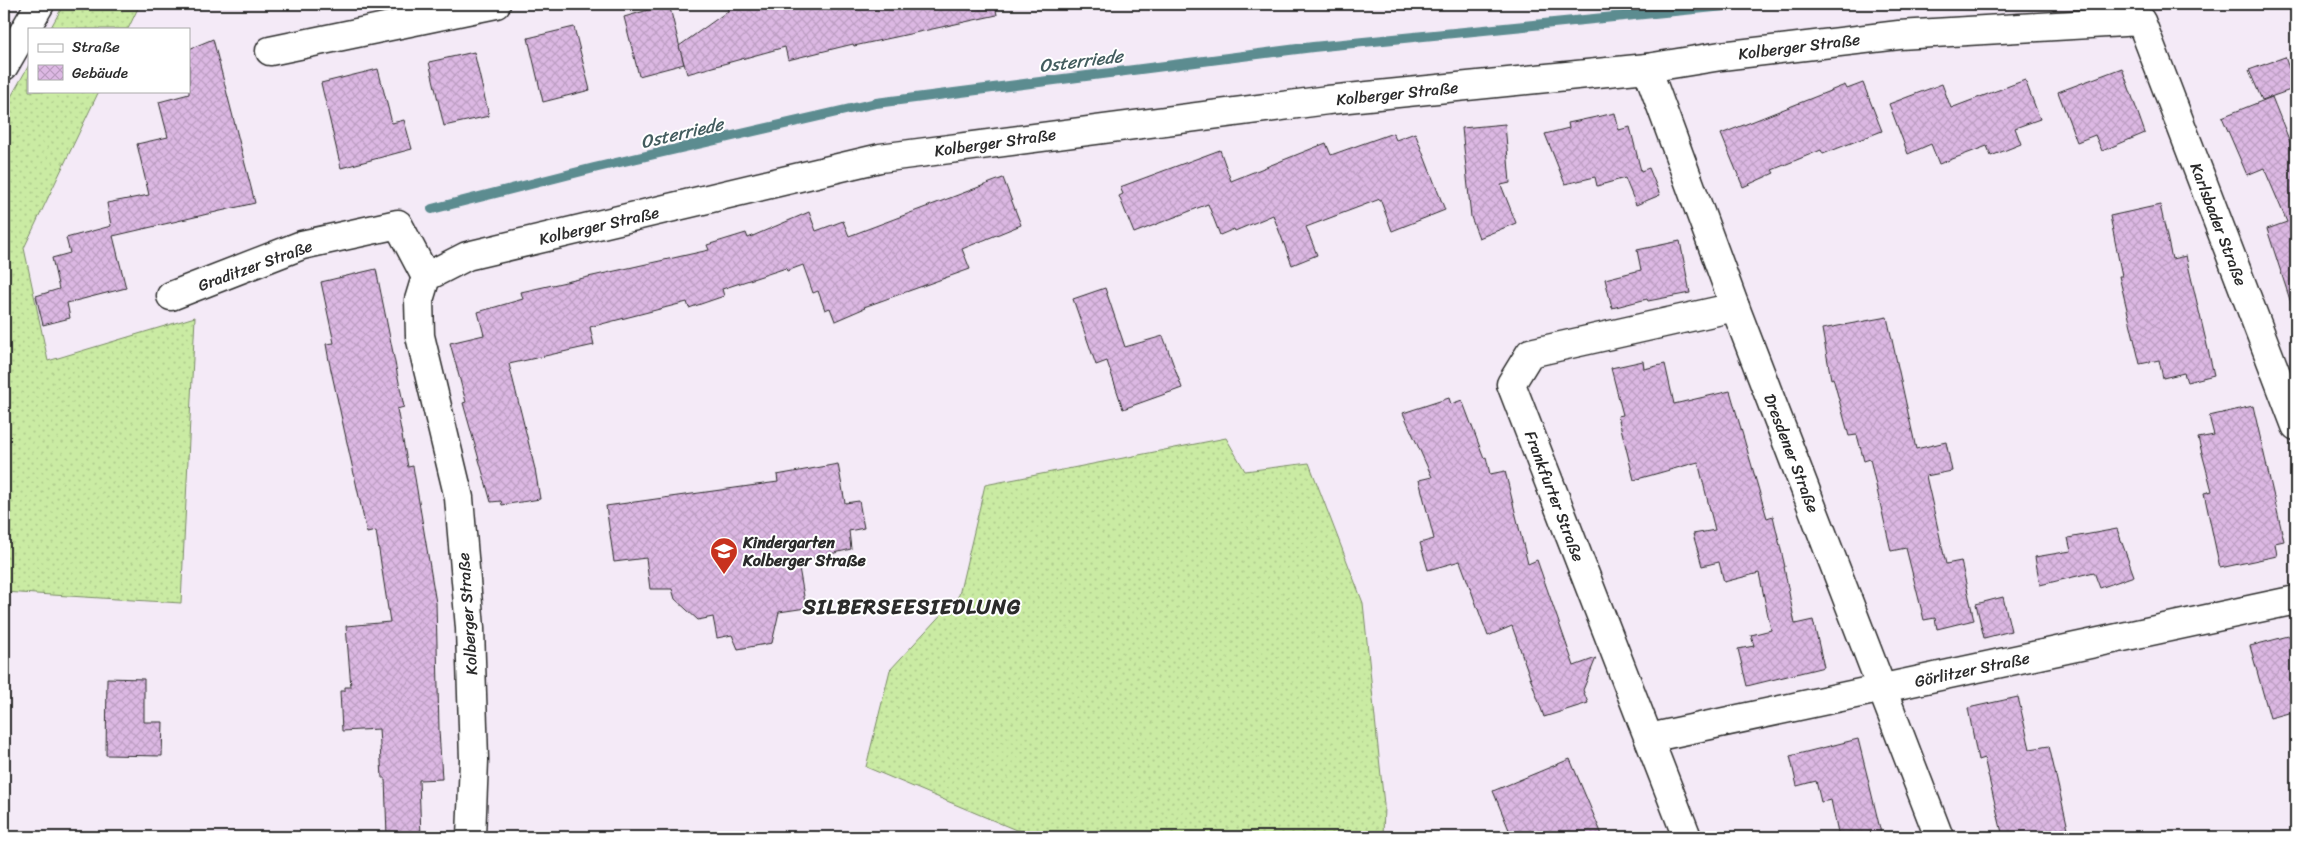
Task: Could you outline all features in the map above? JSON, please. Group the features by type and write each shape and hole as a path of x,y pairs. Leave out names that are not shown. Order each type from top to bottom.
{"street":[{"path":"4,66 40,4"},
{"path":"270,51 496,4"},
{"name":"Kolberger Straße","path":"471,837 474,760 470,628 459,498 420,336 419,300 426,277 467,256 880,158 1328,100 1647,68 1721,56 1899,35 2141,21"},
{"name":"Karlsbader Straße","path":"2141,21 2296,426"},
{"name":"Dresdener Straße","path":"1647,68 1735,307 1939,837"},
{"name":"Graditzer Straße","path":"171,296 302,244 398,224 426,277"},
{"name":"Frankfurter Straße","path":"1687,837 1511,384 1530,354 1735,307"},
{"name":"Görlitzer Straße","path":"1649,738 2296,600"}],"green space":[{"path":"64,4 140,4 128,28 51,28"},
{"path":"28,67 28,92 99,92 24,248 48,361 195,317 181,603 4,592 4,109"},
{"path":"1226,438 1245,471 1309,463 1363,603 1384,805 1383,837 1091,837 1016,830 866,767 890,670 959,595 985,485"}],"building":[{"path":"669,4 684,64 639,76 624,17"},
{"path":"726,4 995,4 997,15 854,46 853,44 788,60 785,47 687,74 679,46 728,11"},
{"path":"574,27 590,90 543,102 528,38"},
{"path":"213,39 255,203 113,236 126,288 67,303 70,318 43,325 36,296 59,289 52,258 70,253 66,238 111,226 107,203 149,195 137,144 168,137 159,102 189,94 190,49"},
{"path":"474,52 489,116 444,126 429,62"},
{"path":"2285,57 2296,88 2262,100 2249,70"},
{"path":"2122,68 2145,133 2102,151 2095,135 2077,142 2058,92"},
{"path":"378,69 392,123 404,120 412,149 341,168 321,83"},
{"path":"2025,80 2040,119 2015,128 2021,144 1991,156 1987,146 1939,164 1931,144 1908,154 1889,104 1942,84 1951,108"},
{"path":"1863,83 1882,131 1823,154 1821,150 1772,170 1774,173 1743,187 1721,134 1845,85 1847,89"},
{"path":"2272,97 2296,157 2296,302 2291,303 2267,229 2287,222 2264,168 2247,175 2222,117"},
{"path":"1615,113 1619,130 1630,127 1641,171 1649,168 1660,195 1636,205 1625,178 1597,186 1595,177 1565,184 1545,134 1569,128 1568,123"},
{"path":"1505,124 1510,183 1501,185 1516,223 1479,238 1471,217 1462,128"},
{"path":"1393,133 1396,140 1415,133 1445,210 1392,231 1380,199 1306,227 1317,255 1292,265 1273,215 1235,231 1234,229 1220,235 1208,204 1134,233 1119,196 1123,194 1120,187 1220,150 1231,181 1326,143 1331,155"},
{"path":"1003,178 1021,225 962,249 970,269 864,307 835,321 830,308 825,310 818,291 813,293 803,265 787,271 786,268 722,289 724,296 689,308 687,302 590,327 594,345 509,364 535,469 540,499 502,505 501,501 491,502 463,403 466,402 450,343 484,335 478,312 523,299 521,292 709,250 707,245 746,233 748,238 809,212 816,231 843,221 849,236"},
{"path":"2160,205 2172,259 2186,256 2214,375 2187,382 2184,373 2163,378 2159,360 2140,364 2119,276 2122,276 2110,216"},
{"path":"1680,241 1690,293 1648,301 1647,299 1612,308 1605,279 1641,270 1637,250"},
{"path":"376,269 404,407 397,409 408,467 413,466 436,603 442,779 419,780 421,837 387,837 385,778 382,778 379,729 342,731 340,691 345,691 345,687 351,687 346,626 390,622 376,531 367,533 329,361 326,344 334,343 321,282"},
{"path":"1105,288 1125,347 1163,336 1182,388 1123,409 1107,361 1096,365 1073,299"},
{"path":"1887,317 1916,449 1946,442 1952,471 1926,476 1946,564 1961,561 1974,620 1937,629 1935,618 1924,620 1906,548 1891,551 1870,459 1864,461 1857,435 1849,436 1833,378 1831,379 1822,329"},
{"path":"1643,361 1644,369 1665,364 1674,404 1730,391 1767,518 1773,516 1785,567 1795,624 1813,620 1824,667 1747,686 1738,649 1754,646 1751,635 1771,630 1759,573 1724,582 1719,562 1702,566 1693,534 1715,530 1698,462 1634,480 1618,416 1623,415 1611,368"},
{"path":"1449,398 1451,404 1462,400 1484,458 1486,457 1490,474 1505,471 1528,564 1537,560 1574,666 1596,658 1583,690 1588,703 1544,717 1512,626 1488,636 1460,561 1428,570 1420,543 1434,539 1419,480 1432,477 1403,413"},
{"path":"2253,406 2284,541 2275,543 2277,556 2220,568 2204,493 2212,491 2198,438 2214,435 2209,416"},
{"name":"Kindergarten Kolberger Straße","path":"838,464 845,503 859,501 864,528 849,531 851,549 798,562 806,608 779,612 772,643 738,649 732,635 717,638 713,617 698,620 675,599 672,589 650,589 646,558 614,562 606,506 778,482 777,475"},
{"path":"2117,529 2134,576 2100,588 2094,572 2040,585 2035,557 2071,551 2068,538"},
{"path":"2003,597 2011,631 1984,638 1976,604"},
{"path":"2296,634 2296,711 2270,718 2250,646"},
{"path":"107,678 144,679 144,722 163,722 162,756 106,755"},
{"path":"2018,697 2030,749 2049,746 2070,837 2003,837 1984,758 1978,760 1968,708"},
{"path":"1858,739 1882,837 1839,837 1831,800 1821,802 1816,781 1797,786 1790,756"},
{"path":"1570,759 1603,837 1512,837 1493,791"}],"waterway":[{"name":"Osterriede","path":"432,209 594,168 876,103 1313,47 1745,4"}],"place":[{"name":"Kindergarten Kolberger Straße","path":"724,575"}],"district":[{"name":"SILBERSEESIEDLUNG","path":"912,607"}]}
